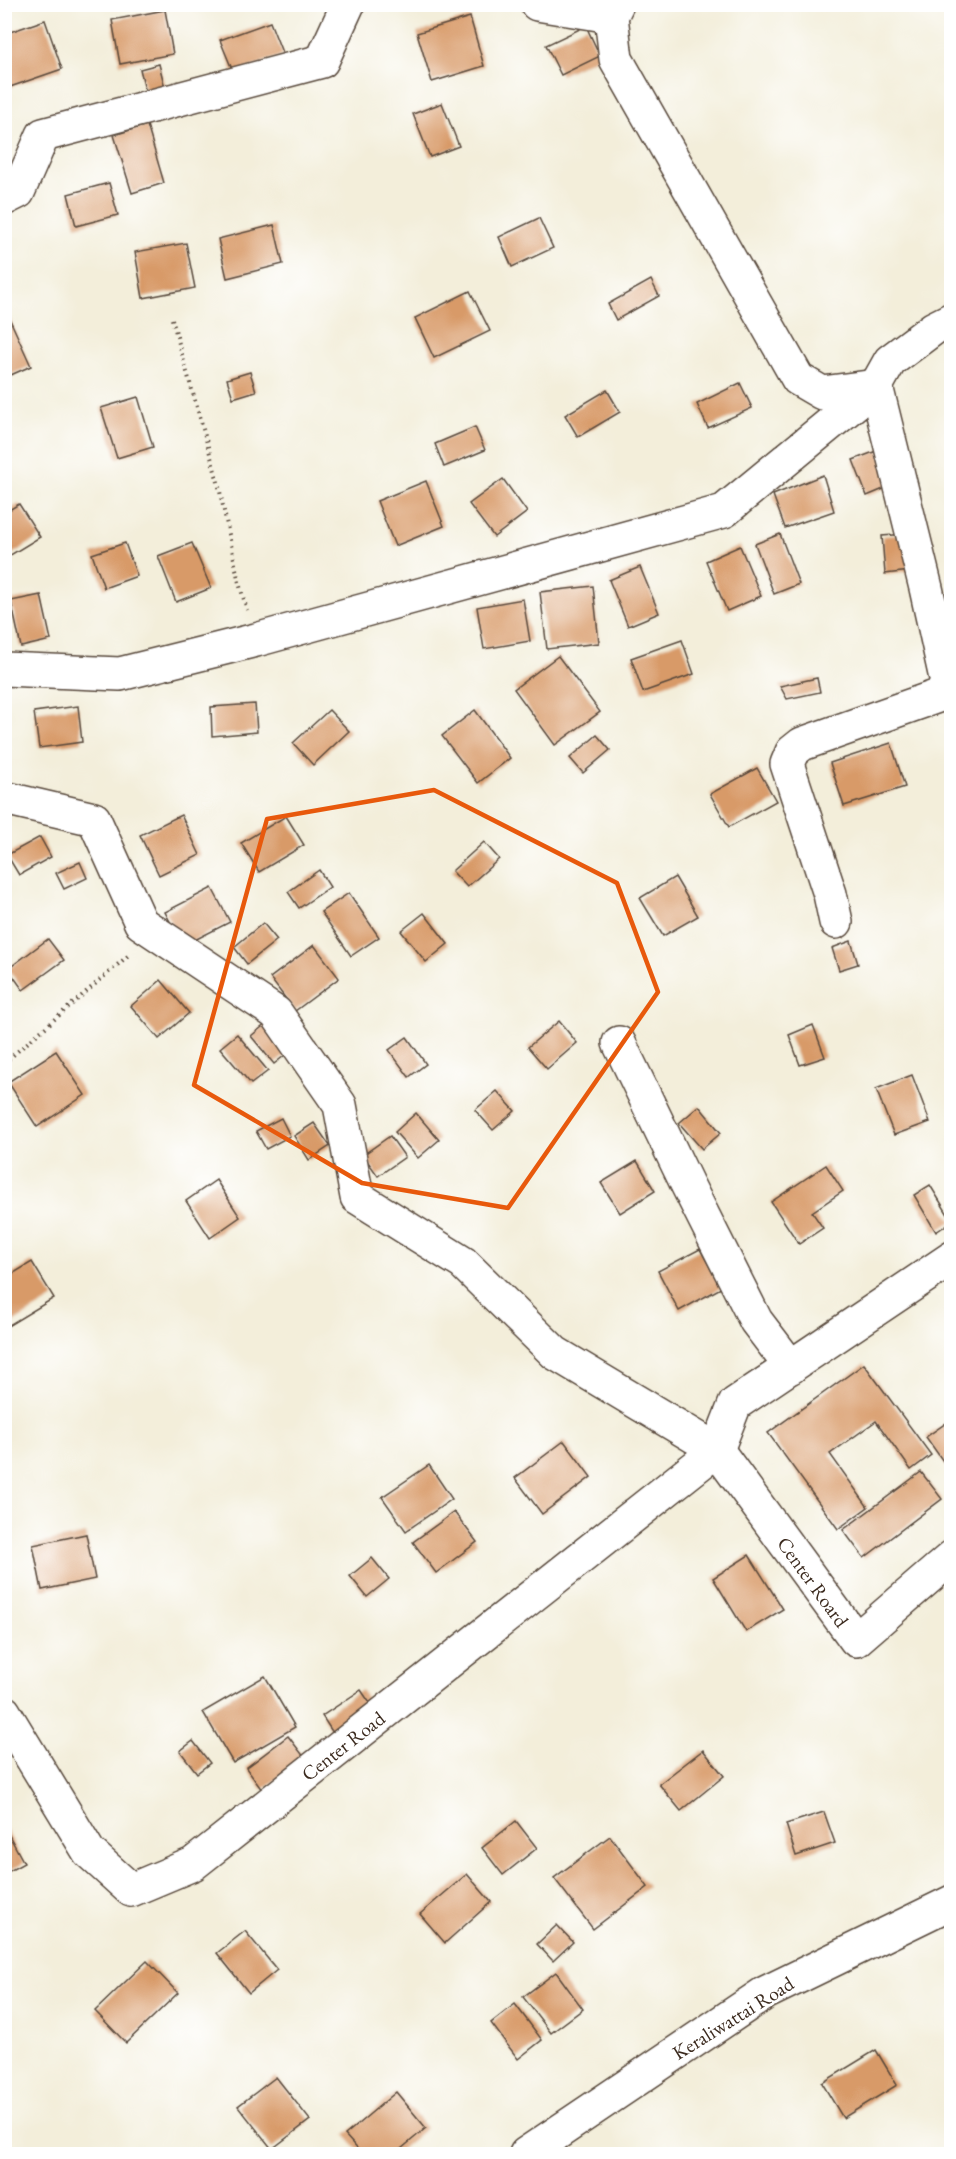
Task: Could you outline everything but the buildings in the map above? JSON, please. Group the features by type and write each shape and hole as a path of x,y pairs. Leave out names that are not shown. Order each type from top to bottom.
{"street":[{"path":"4,199 18,192 43,135 322,61 348,4"},
{"path":"537,4 614,10 616,59 798,379 822,393 876,386"},
{"path":"4,669 120,674 256,640 724,511 876,386 890,361 934,328 951,319"},
{"path":"836,922 830,894 787,764 792,752 802,744 950,696 876,386"},
{"path":"4,798 94,819 141,923 276,1013 340,1105 357,1197 463,1263 555,1353 717,1450 735,1404 951,1258"},
{"path":"619,1043 756,1321 791,1367"},
{"name":"Center Roard","path":"717,1450 856,1640 951,1557"},
{"name":"Center Road","path":"4,1712 89,1852 131,1890 193,1864 717,1450"},
{"name":"Keraliwattai Road","path":"526,2154 765,1993 951,1902"}],"path":[{"path":"172,319 218,482 239,583 256,640"},
{"path":"4,1063 155,932"}],"highlighted area":[{"path":"434,790 617,883 658,992 508,1208 362,1183 194,1085 267,819"}]}
